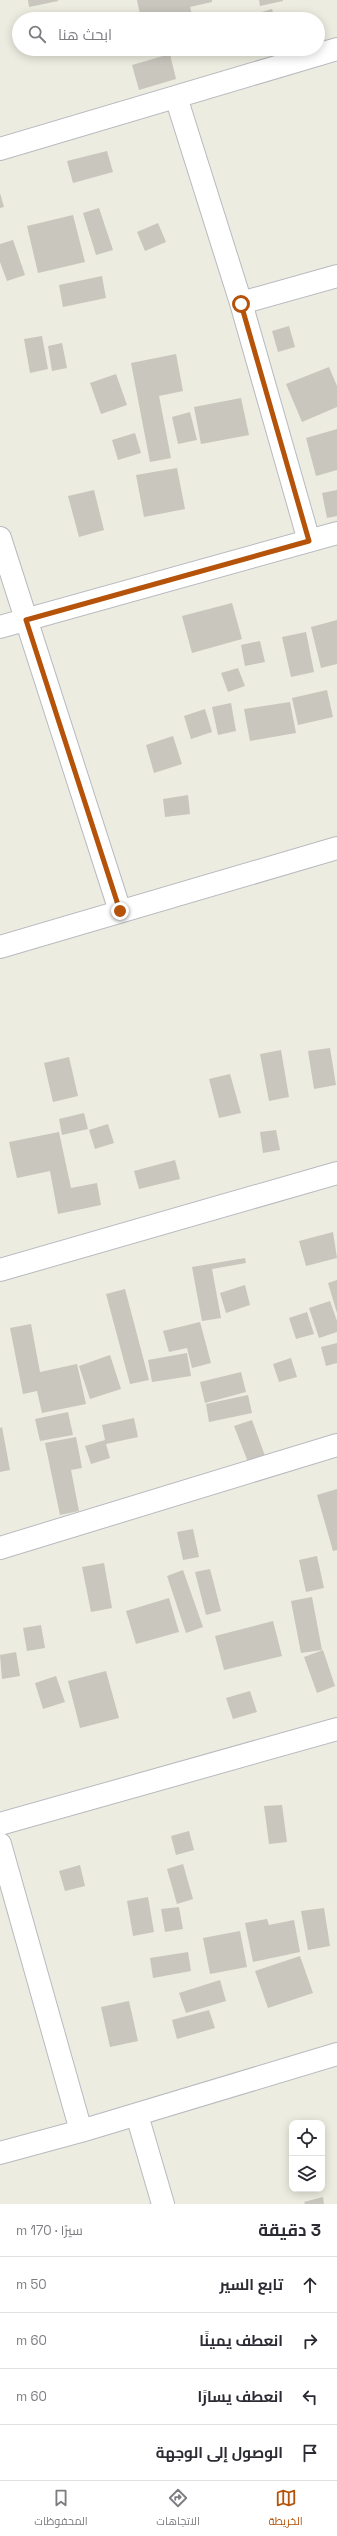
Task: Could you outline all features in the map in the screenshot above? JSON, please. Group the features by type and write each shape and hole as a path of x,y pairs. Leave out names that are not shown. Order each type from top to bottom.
{"street":[{"path":"325,53 337,49"},
{"path":"0,149 314,56"},
{"path":"176,97 241,304 309,541"},
{"path":"241,304 337,276"},
{"path":"0,627 337,533"},
{"path":"0,538 120,911"},
{"path":"0,947 337,848"},
{"path":"0,1270 337,1173"},
{"path":"0,1548 337,1445"},
{"path":"0,1824 337,1729"},
{"path":"0,1844 81,2131"},
{"path":"0,2153 81,2131 337,2054"},
{"path":"137,2114 163,2204"}],"building":[{"path":"28,0 58,0 58,1 29,7"},
{"path":"137,0 212,0 212,2 190,7 191,12 140,12"},
{"path":"259,0 283,0 283,1 260,6"},
{"path":"272,9 273,12 262,12"},
{"path":"163,56 170,56 176,79 139,90 132,65"},
{"path":"107,151 113,172 73,183 67,161"},
{"path":"0,193 4,207 0,208"},
{"path":"99,208 113,250 96,255 83,213"},
{"path":"73,215 85,262 38,273 27,226"},
{"path":"158,223 166,242 145,251 137,232"},
{"path":"13,240 25,275 7,281 0,262 0,244"},
{"path":"102,276 106,298 63,307 59,285"},
{"path":"289,326 295,347 278,352 272,331"},
{"path":"42,336 48,369 30,373 24,339"},
{"path":"62,343 67,368 52,371 48,346"},
{"path":"176,354 183,391 159,396 171,458 150,462 131,363"},
{"path":"329,367 337,386 337,407 302,422 286,384"},
{"path":"116,374 127,405 101,414 90,383"},
{"path":"241,398 249,435 201,444 194,407"},
{"path":"190,412 197,440 178,444 172,417"},
{"path":"337,429 337,470 316,476 306,438"},
{"path":"135,433 141,453 118,460 112,440"},
{"path":"177,468 185,509 144,517 136,475"},
{"path":"94,490 104,530 79,537 68,496"},
{"path":"337,490 337,516 327,518 322,493"},
{"path":"232,603 242,639 192,653 182,616"},
{"path":"337,620 337,664 321,668 311,627"},
{"path":"306,632 314,672 291,677 282,637"},
{"path":"260,641 265,662 245,666 241,645"},
{"path":"238,668 245,686 228,692 221,673"},
{"path":"327,690 333,717 298,725 292,698"},
{"path":"290,702 296,733 250,741 244,709"},
{"path":"231,703 236,731 218,735 212,707"},
{"path":"205,709 212,732 191,739 184,716"},
{"path":"173,736 182,764 154,773 146,745"},
{"path":"188,795 190,814 165,817 163,799"},
{"path":"330,1048 336,1085 314,1089 308,1051"},
{"path":"281,1050 289,1097 269,1101 260,1054"},
{"path":"69,1057 78,1096 53,1102 44,1063"},
{"path":"230,1074 241,1113 219,1118 209,1079"},
{"path":"84,1113 88,1129 62,1135 59,1119"},
{"path":"108,1124 114,1143 95,1149 89,1130"},
{"path":"276,1130 280,1150 263,1153 260,1132"},
{"path":"59,1132 71,1188 97,1183 101,1205 58,1214 50,1171 17,1178 9,1142"},
{"path":"175,1160 180,1179 139,1189 134,1171"},
{"path":"333,1232 337,1258 306,1266 299,1241"},
{"path":"245,1258 246,1263 212,1269 221,1318 202,1321 192,1267"},
{"path":"337,1280 337,1313 328,1283"},
{"path":"245,1285 250,1305 226,1313 220,1293"},
{"path":"125,1289 149,1380 130,1384 106,1294"},
{"path":"330,1301 337,1321 337,1332 319,1338 309,1308"},
{"path":"307,1312 314,1334 296,1339 289,1318"},
{"path":"200,1322 211,1363 192,1368 187,1348 169,1352 163,1331"},
{"path":"31,1324 40,1372 77,1364 86,1404 42,1413 37,1391 23,1394 10,1328"},
{"path":"337,1343 337,1363 326,1366 321,1347"},
{"path":"187,1353 191,1376 152,1382 148,1360"},
{"path":"110,1355 121,1389 90,1399 79,1366"},
{"path":"291,1358 297,1377 279,1382 273,1364"},
{"path":"241,1372 246,1392 205,1403 200,1382"},
{"path":"248,1395 252,1413 209,1422 206,1404"},
{"path":"68,1412 73,1435 40,1441 35,1419"},
{"path":"134,1418 138,1437 106,1444 110,1458 91,1464 85,1446 105,1440 102,1425"},
{"path":"252,1420 265,1456 248,1462 234,1426"},
{"path":"2,1427 10,1470 0,1472 0,1428"},
{"path":"76,1437 82,1468 71,1470 79,1511 60,1515 45,1443"},
{"path":"337,1489 337,1550 333,1551 317,1495"},
{"path":"193,1529 199,1557 183,1560 177,1532"},
{"path":"317,1556 324,1588 306,1592 299,1560"},
{"path":"104,1563 112,1608 91,1612 82,1567"},
{"path":"210,1569 221,1611 206,1615 195,1572"},
{"path":"183,1570 203,1627 186,1633 167,1576"},
{"path":"312,1597 322,1650 301,1653 291,1601"},
{"path":"169,1598 179,1632 136,1644 126,1611"},
{"path":"273,1621 282,1656 224,1670 215,1636"},
{"path":"41,1625 45,1648 27,1651 23,1628"},
{"path":"323,1650 335,1686 317,1693 304,1657"},
{"path":"16,1652 20,1676 2,1679 0,1655"},
{"path":"106,1671 119,1718 80,1728 68,1681"},
{"path":"56,1676 65,1702 43,1709 35,1683"},
{"path":"250,1691 257,1712 233,1719 226,1698"},
{"path":"282,1805 287,1842 269,1844 264,1806"},
{"path":"189,1831 194,1850 176,1855 171,1836"},
{"path":"183,1864 193,1899 177,1904 167,1869"},
{"path":"80,1865 85,1886 65,1891 59,1871"},
{"path":"148,1897 154,1932 133,1936 127,1901"},
{"path":"179,1907 183,1929 165,1932 161,1909"},
{"path":"324,1908 330,1946 308,1950 301,1911"},
{"path":"267,1919 269,1925 294,1920 300,1952 253,1962 245,1923"},
{"path":"240,1931 247,1967 210,1974 203,1938"},
{"path":"188,1952 191,1971 153,1978 150,1958"},
{"path":"300,1956 313,1993 268,2008 255,1971"},
{"path":"220,1980 226,2001 186,2013 179,1993"},
{"path":"129,2001 138,2041 110,2047 101,2007"},
{"path":"209,2010 215,2028 177,2039 172,2020"},
{"path":"323,2197 324,2204 305,2204 304,2202"}],"route":[{"path":"120,911 26,620 309,541 241,304"}]}
